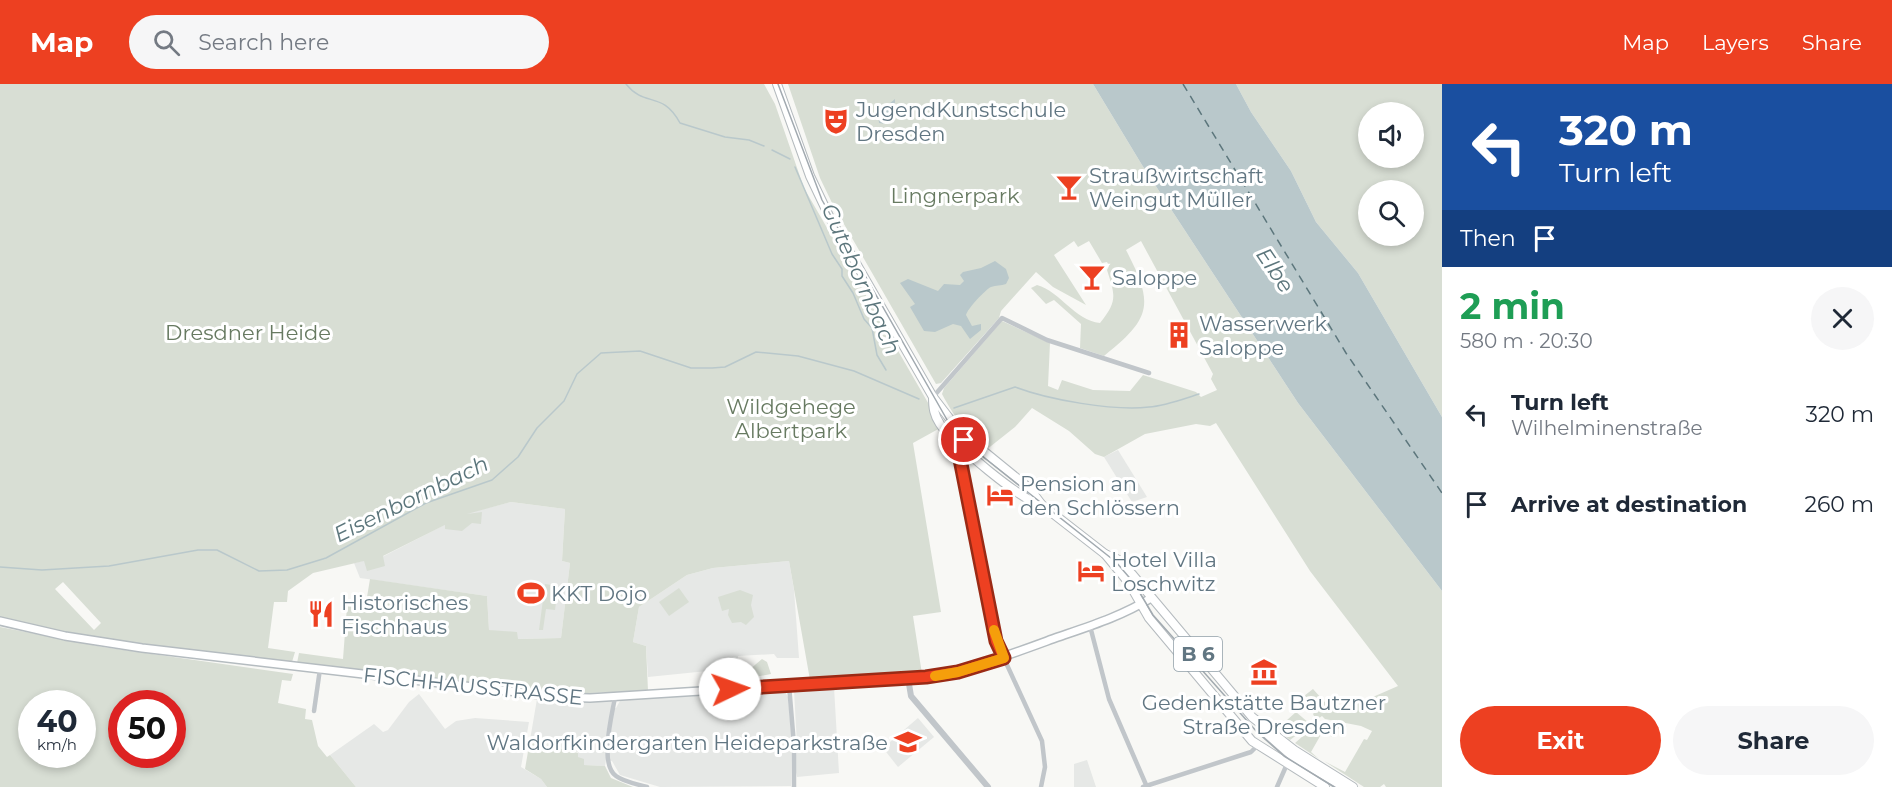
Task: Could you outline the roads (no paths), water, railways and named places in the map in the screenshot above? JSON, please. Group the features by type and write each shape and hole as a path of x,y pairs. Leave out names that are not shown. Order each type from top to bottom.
{"main road":[{"name":"B 6","path":"777,84 810,176 830,218 933,397 965,437 1029,488 1042,505 1105,555 1209,692 1257,746 1325,787"},
{"name":"B 6","path":"933,397 933,410 939,422 961,447 1027,500 1042,505"},
{"name":"B 6","path":"1105,555 1117,559 1125,566 1252,717 1294,750 1353,787"},
{"name":"FISCHHAUSSTRASSE","path":"0,621 90,641 276,664 559,697 615,697 908,678 958,672 1004,658 1090,626 1151,598"},
{"path":"1252,717 1273,740 1292,756 1344,787"}],"street":[{"path":"933,397 1002,318 1047,339 1149,373"},
{"path":"965,437 959,454 996,641 1042,741 1045,767 1041,787"},
{"path":"1090,626 1109,699 1145,787 1251,752 1257,746"},
{"path":"314,711 320,669"},
{"path":"908,678 911,696 988,787"},
{"path":"789,685 794,744 794,787"},
{"path":"615,697 608,741 610,769 618,777 648,787"},
{"path":"1277,787 1287,764"}],"water":[{"name":"Elbe","path":"1093,84 1236,84 1251,112 1291,171 1316,222 1358,273 1442,417 1442,591 1298,403 1142,165"},
{"path":"895,99 895,108 904,111 887,124 879,123 878,113"},
{"path":"995,261 1006,269 1009,278 1006,284 993,286 981,295 966,315 972,326 981,324 981,330 970,339 961,326 953,324 935,332 924,331 910,307 915,304 900,283 908,279 938,291 944,284 960,285 964,281 960,275 963,272 981,268"}],"waterway":[{"name":"Gutebornbach","path":"626,84 640,96 667,106 680,123 725,137 749,140 764,146"},
{"name":"Gutebornbach","path":"772,150 790,159"},
{"name":"Gutebornbach","path":"795,167 832,254 842,269 842,276 853,293 864,319 872,328 877,355 886,370"},
{"name":"Eisenbornbach","path":"0,567 42,570 109,566 198,550 217,550 259,571 287,570 326,558 426,503 492,480 518,457 537,428 564,401 577,374 601,353 640,351 691,368 725,367 756,352 798,356 854,371 919,399"},
{"name":"Eisenbornbach","path":"954,408 1015,387 1063,400 1100,406 1134,408 1174,402 1199,394"}],"tram line":[{"path":"778,84 822,200 950,425 982,456 1116,562 1134,583 1153,615 1257,732 1284,756 1334,787"}],"place":[{"name":"JugendKunstschule Dresden","path":"836,121"},
{"name":"Straußwirtschaft Weingut Müller","path":"1069,187"},
{"name":"Saloppe","path":"1092,277"},
{"name":"Wasserwerk Saloppe","path":"1179,335"},
{"name":"Pension an den Schlössern","path":"1000,495"},
{"name":"Hotel Villa Loschwitz","path":"1091,571"},
{"name":"KKT Dojo","path":"531,593"},
{"name":"Historisches Fischhaus","path":"321,614"},
{"name":"Gedenkstätte Bautzner Straße Dresden","path":"1264,672"},
{"name":"Waldorfkindergarten Heideparkstraße","path":"908,742"}],"park label":[{"name":"Lingnerpark","path":"955,195"},
{"name":"Dresdner Heide","path":"248,332"},
{"name":"Wildgehege Albertpark","path":"791,418"}]}
